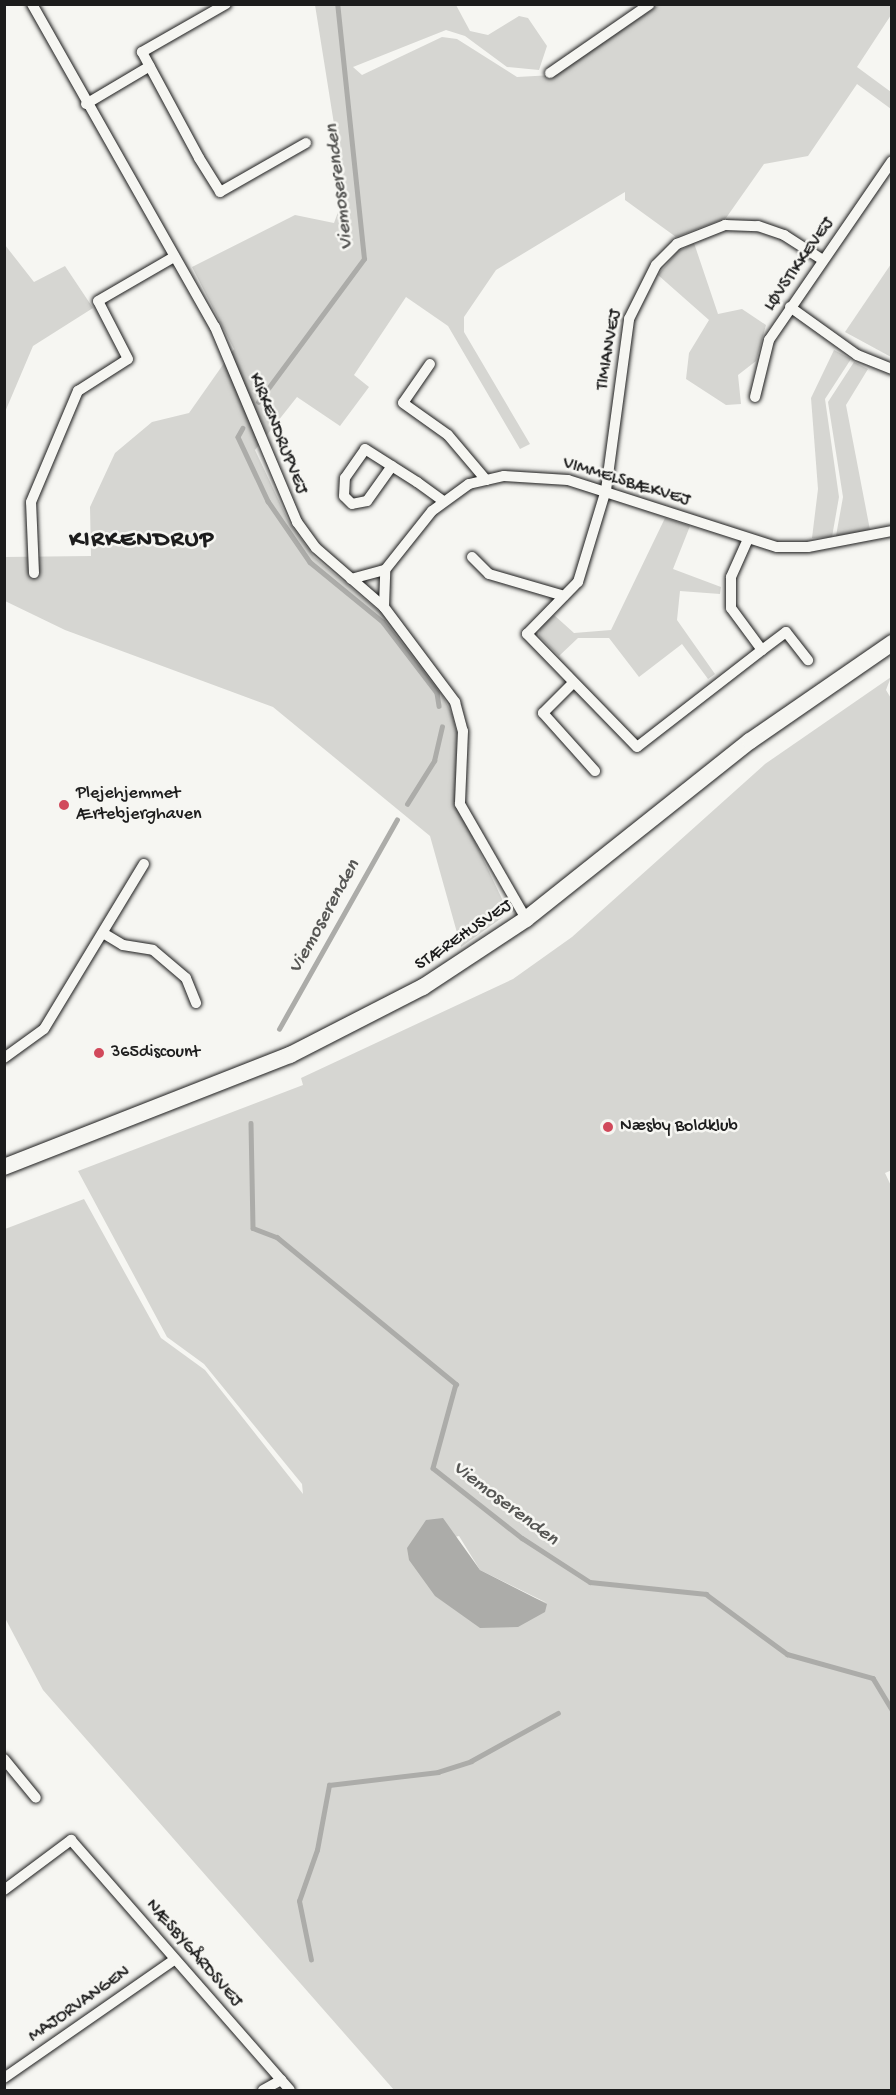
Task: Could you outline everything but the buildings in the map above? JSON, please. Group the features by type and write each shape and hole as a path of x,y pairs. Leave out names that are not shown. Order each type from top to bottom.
{"street":[{"name":"KIRKENDRUPVEJ","path":"32,4 86,104 215,327 292,513 316,548 384,607 458,710 460,804 525,919"},
{"path":"226,4 142,51 220,192 306,143"},
{"path":"550,73 650,4"},
{"path":"86,104 150,66"},
{"name":"LØVSTIKKEVEJ","path":"755,397 762,358 790,307 891,161"},
{"name":"TIMIANVEJ","path":"572,684 527,634 578,582 606,490 629,319 656,265 677,244 725,225 758,226 784,235 823,260"},
{"path":"34,573 32,502 78,391 128,359 98,301 174,257"},
{"path":"790,307 857,355 891,369"},
{"path":"430,364 403,404 448,435 486,480"},
{"path":"392,466 367,501 352,504 344,496 345,478 365,449 392,466 443,501"},
{"name":"VIMMELSBÆKVEJ","path":"385,570 443,501 486,480 524,474 606,490 748,539 808,547 891,531"},
{"path":"748,539 731,578 731,608 762,650"},
{"path":"472,557 489,574 564,596"},
{"path":"351,579 385,570 384,607"},
{"path":"595,771 543,713 572,684 637,747 786,632 808,660"},
{"name":"STÆREHUSVEJ","path":"4,1167 309,1046 423,987 525,919 750,741 891,643"},
{"path":"4,1058 44,1029 144,864"},
{"path":"104,933 123,945 153,950 186,978 196,1003"},
{"path":"4,1759 36,1798"},
{"name":"NÆSBYGÅRDSVEJ","path":"4,1890 71,1840 290,2091"},
{"name":"MAJORVANGEN","path":"4,2078 175,1959"},
{"path":"263,2091 281,2080"}],"shaded area":[{"path":"315,5 456,5 470,31 488,35 519,16 528,18 547,46 539,70 507,67 465,36 446,30 353,67 362,75 442,37 457,39 517,77 553,75 659,5 891,5 891,15 857,67 891,92 891,109 857,84 808,156 764,164 726,218 676,237 625,200 625,192 496,270 464,317 464,332 530,444 520,449 448,326 406,297 354,375 369,387 340,426 297,397 255,450 289,522 314,557 385,616 427,665 452,714 457,733 455,800 503,901 503,917 461,947 430,836 273,707 65,630 5,601 4,557 91,556 90,507 115,453 152,422 189,413 234,349 192,267 295,215 334,223 345,193"},
{"path":"694,243 718,314 742,309 766,325 756,361 738,375 741,404 726,405 686,379 689,353 709,320 658,275 677,252"},
{"path":"5,245 34,282 65,266 93,308 33,346 5,412"},
{"path":"891,264 891,357 845,332"},
{"path":"834,350 851,359 825,399 839,497 832,537 812,538 818,489 811,398"},
{"path":"854,362 868,369 846,405 870,530 836,536 843,497 828,402"},
{"path":"665,518 690,526 673,569 721,587 720,594 680,591 677,620 715,674 708,679 682,644 639,677 609,638 578,638 559,656 539,636 540,627 554,615 574,633 611,630"},
{"path":"891,677 886,690 892,700 892,1170 885,1173 892,1188 891,2090 394,2090 43,1690 5,1618 5,1229 84,1199 161,1338 205,1370 303,1494 302,1484 204,1364 167,1337 78,1171 303,1085 301,1078 513,979 572,937 765,764","holes":["459,1536 480,1570 547,1603 407,1548"]},
{"path":"443,1518 480,1570 547,1604 545,1612 518,1627 480,1628 435,1596 409,1560 407,1548 426,1520"}],"waterway":[{"name":"Viemoserenden","path":"258,402 364,259 337,4"},
{"name":"Viemoserenden","path":"243,428 238,437 268,501 310,562 383,622 437,693 439,706"},
{"name":"Viemoserenden","path":"407,804 434,761 442,727"},
{"name":"Viemoserenden","path":"279,1029 397,820"},
{"name":"Viemoserenden","path":"251,1123 253,1228 277,1237 456,1384 433,1468 522,1538 590,1582 706,1594 787,1654 873,1678 892,1710"},
{"path":"311,1960 299,1901 317,1850 329,1785 438,1772 471,1761 558,1713"}],"place":[{"name":"Plejehjemmet Ærtebjerghaven","path":"64,805"},
{"name":"365discount","path":"99,1053"},
{"name":"Næsby Boldklub","path":"608,1127"}],"district":[{"name":"KIRKENDRUP","path":"142,541"}]}
